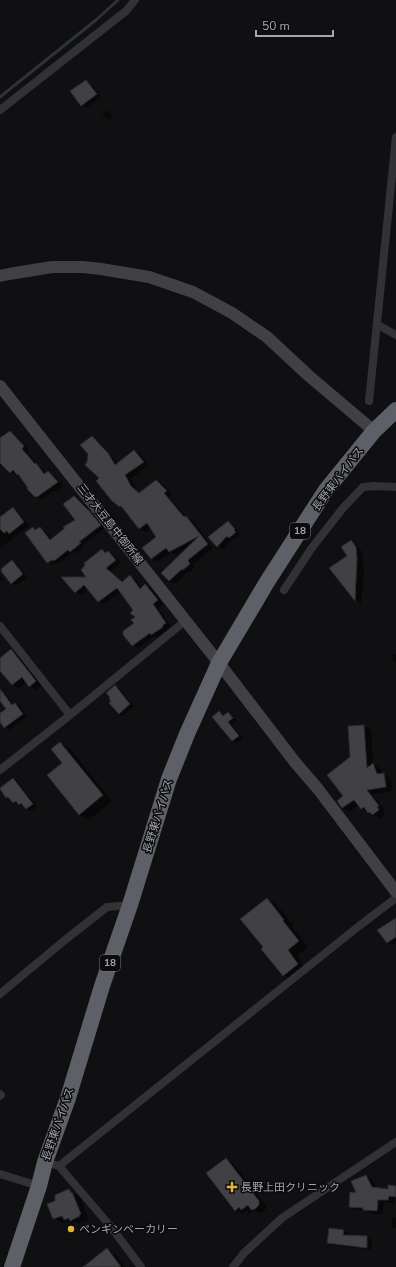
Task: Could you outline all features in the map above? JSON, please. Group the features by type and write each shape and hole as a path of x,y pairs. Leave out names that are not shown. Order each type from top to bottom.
{"highway":[{"name":"長野東バイパス","path":"12,1267 39,1186 52,1164 68,1098 102,986 130,905 169,779 187,734 219,663 267,582 326,490 374,432 396,410"}],"street":[{"path":"0,110 126,10 135,0"},
{"path":"369,401 378,325 396,137"},
{"path":"0,276 52,267 84,267 149,277 193,292 232,313 267,337 309,376 374,432"},
{"path":"378,325 396,335"},
{"name":"三才大豆島中御所線","path":"0,386 219,663 294,761 318,789 396,892"},
{"path":"284,590 316,543 343,508 364,487 396,487"},
{"path":"0,770 185,621"},
{"path":"0,626 70,715"},
{"path":"141,1267 111,1227 52,1164 396,898"},
{"path":"0,994 107,907 130,905"},
{"path":"233,1267 244,1253 282,1218 396,1142"},
{"path":"0,1174 39,1186"}],"building":[{"path":"86,80 97,94 81,106 70,91"},
{"path":"10,431 24,446 22,449 35,464 36,463 44,474 48,471 58,482 37,497 35,497 27,489 28,488 18,474 17,475 13,470 10,473 0,463 0,438"},
{"path":"92,436 108,453 115,465 134,450 144,462 125,475 131,486 139,493 156,480 167,491 164,493 184,517 186,516 208,544 188,560 190,564 169,581 161,573 199,536 169,552 166,548 151,559 142,548 156,537 147,523 139,529 121,506 120,507 112,501 96,481 99,478 85,465 88,454 80,445"},
{"path":"74,496 101,525 79,542 81,543 70,552 68,550 54,561 52,560 47,563 25,533 33,527 35,530 40,527 50,540 65,528 63,527 75,520 63,504"},
{"path":"13,507 24,522 9,534 7,531 4,533 0,529 0,517"},
{"path":"228,521 236,532 229,538 227,536 217,547 208,537"},
{"path":"351,540 356,547 357,559 355,601 329,568 347,556 341,547"},
{"path":"102,549 105,553 108,551 116,560 106,568 122,582 130,575 140,589 145,584 158,600 153,604 166,623 162,626 163,627 151,635 150,633 132,646 123,635 123,631 134,623 131,620 135,617 130,613 133,610 117,588 98,602 84,585 75,593 61,577 86,577 81,570 85,565 84,563"},
{"path":"12,560 23,574 11,584 1,569"},
{"path":"11,649 36,681 29,687 22,677 12,685 0,671 0,658"},
{"path":"115,685 130,704 119,714 109,703 111,701 109,698 110,697 106,693"},
{"path":"0,689 12,705 15,703 23,714 4,728 0,722 0,713 6,709 0,701"},
{"path":"219,711 223,716 228,712 233,718 228,722 239,736 232,741 212,717"},
{"path":"364,725 367,768 373,763 377,774 384,773 386,787 367,790 379,806 377,807 379,810 372,815 370,812 368,813 364,807 361,809 354,800 342,808 337,801 343,796 327,775 350,757 348,726"},
{"path":"60,742 103,795 79,815 47,775 62,763 51,749"},
{"path":"13,778 33,804 26,809 21,803 19,805 16,801 13,803 8,797 6,798 0,789"},
{"path":"267,898 299,941 288,950 298,964 283,976 261,949 263,947 240,919"},
{"path":"396,918 396,937 387,943 377,930"},
{"name":"長野上田クリニック","path":"226,1158 259,1201 259,1205 255,1209 251,1210 248,1205 241,1210 239,1207 235,1211 206,1173"},
{"path":"366,1175 372,1187 388,1189 388,1185 396,1186 396,1197 389,1196 388,1200 378,1200 377,1211 349,1207 350,1192 356,1193 351,1181"},
{"path":"69,1189 71,1193 72,1192 81,1214 79,1215 80,1216 70,1221 69,1218 64,1220 62,1216 53,1219 47,1204 55,1201 55,1195"},
{"path":"329,1228 344,1230 343,1235 367,1236 367,1248 327,1243"},
{"path":"107,1248 121,1267 83,1267"}],"waterway":[{"path":"0,97 96,20 118,0"}],"place":[{"name":"長野上田クリニック","path":"232,1187"},
{"name":"ペンギンベーカリー","path":"71,1229"}]}
